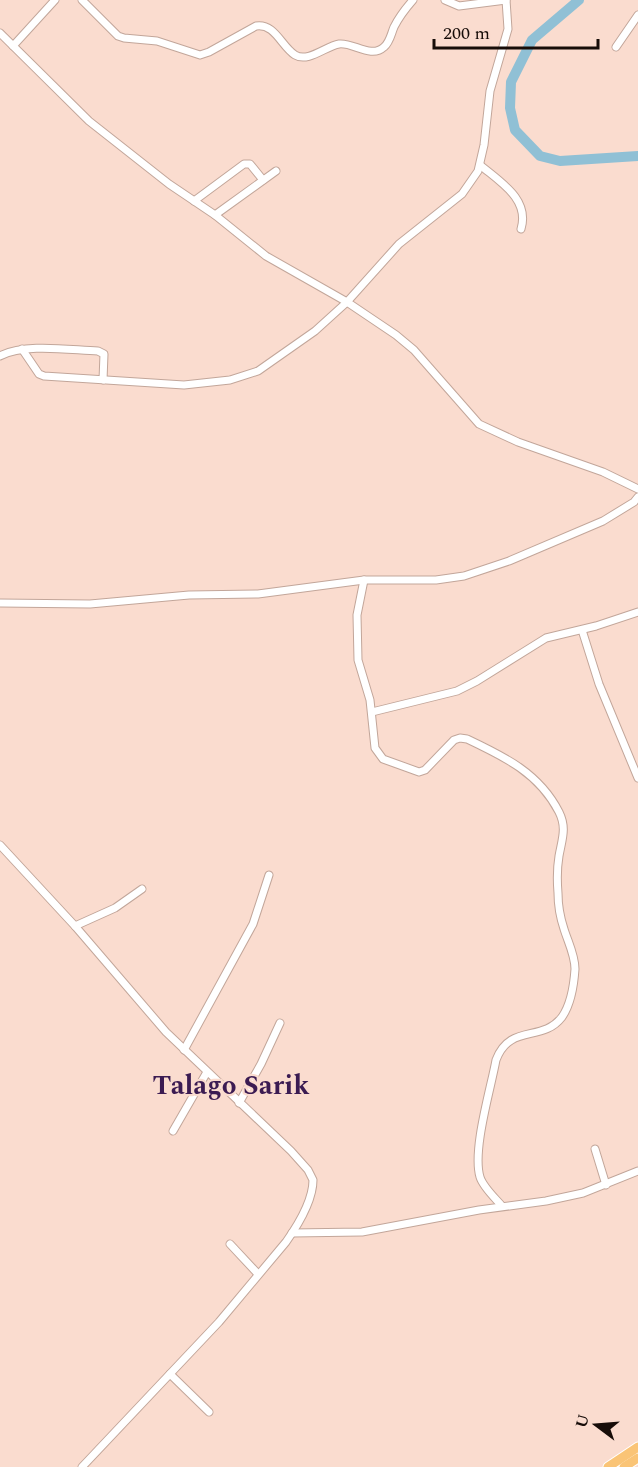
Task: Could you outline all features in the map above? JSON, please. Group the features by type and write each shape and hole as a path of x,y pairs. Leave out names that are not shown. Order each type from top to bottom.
{"highway":[{"path":"608,1467 638,1447"},
{"path":"624,1467 638,1458"}],"street":[{"path":"13,46 55,0"},
{"path":"82,0 113,31 124,38 157,41 200,55 262,25 268,27 296,56 303,57 338,44 372,52 382,49 389,40 400,16 413,0"},
{"path":"22,349 39,374 44,376 184,385 230,380 258,371 315,332 347,303 399,244 462,194 473,180 480,165 489,91 508,29 506,0 459,6 445,0"},
{"path":"616,47 638,15"},
{"path":"0,33 89,121 169,184 266,256 347,303 396,335 414,350 479,424 518,442 603,472 638,489"},
{"path":"194,201 244,164 250,164 263,180"},
{"path":"480,165 509,188 521,207 524,220 521,229"},
{"path":"215,216 276,171"},
{"path":"0,356 22,349 102,352 104,354 103,380"},
{"path":"0,603 90,604 189,595 258,594 364,580 436,580 484,570 603,521 638,498"},
{"path":"364,580 357,615 358,660 372,712 375,748 383,759 419,772 425,770 454,741 460,738 467,739 522,768 536,779 559,812 564,824 558,866 558,894 564,929 574,961 572,993 561,1018 540,1031 506,1041 500,1048 496,1060 478,1161 483,1183 502,1206"},
{"path":"372,712 458,691 541,641 638,612"},
{"path":"582,630 599,684 638,778"},
{"path":"0,845 184,1050 291,1151 313,1176 313,1185 307,1204 292,1233 237,1301 82,1467"},
{"path":"184,1050 253,924 269,875"},
{"path":"75,926 115,908 142,889"},
{"path":"239,1102 261,1064 280,1023"},
{"path":"174,1131 207,1072"},
{"path":"595,1149 606,1185"},
{"path":"292,1233 372,1231 502,1206 546,1201 583,1193 638,1171"},
{"path":"230,1244 258,1274"},
{"path":"170,1374 209,1412"}],"waterway":[{"path":"579,0 532,40 511,82 510,108 515,130 540,156 560,161 638,156"}],"district":[{"name":"Talago Sarik","path":"231,1085"}]}
